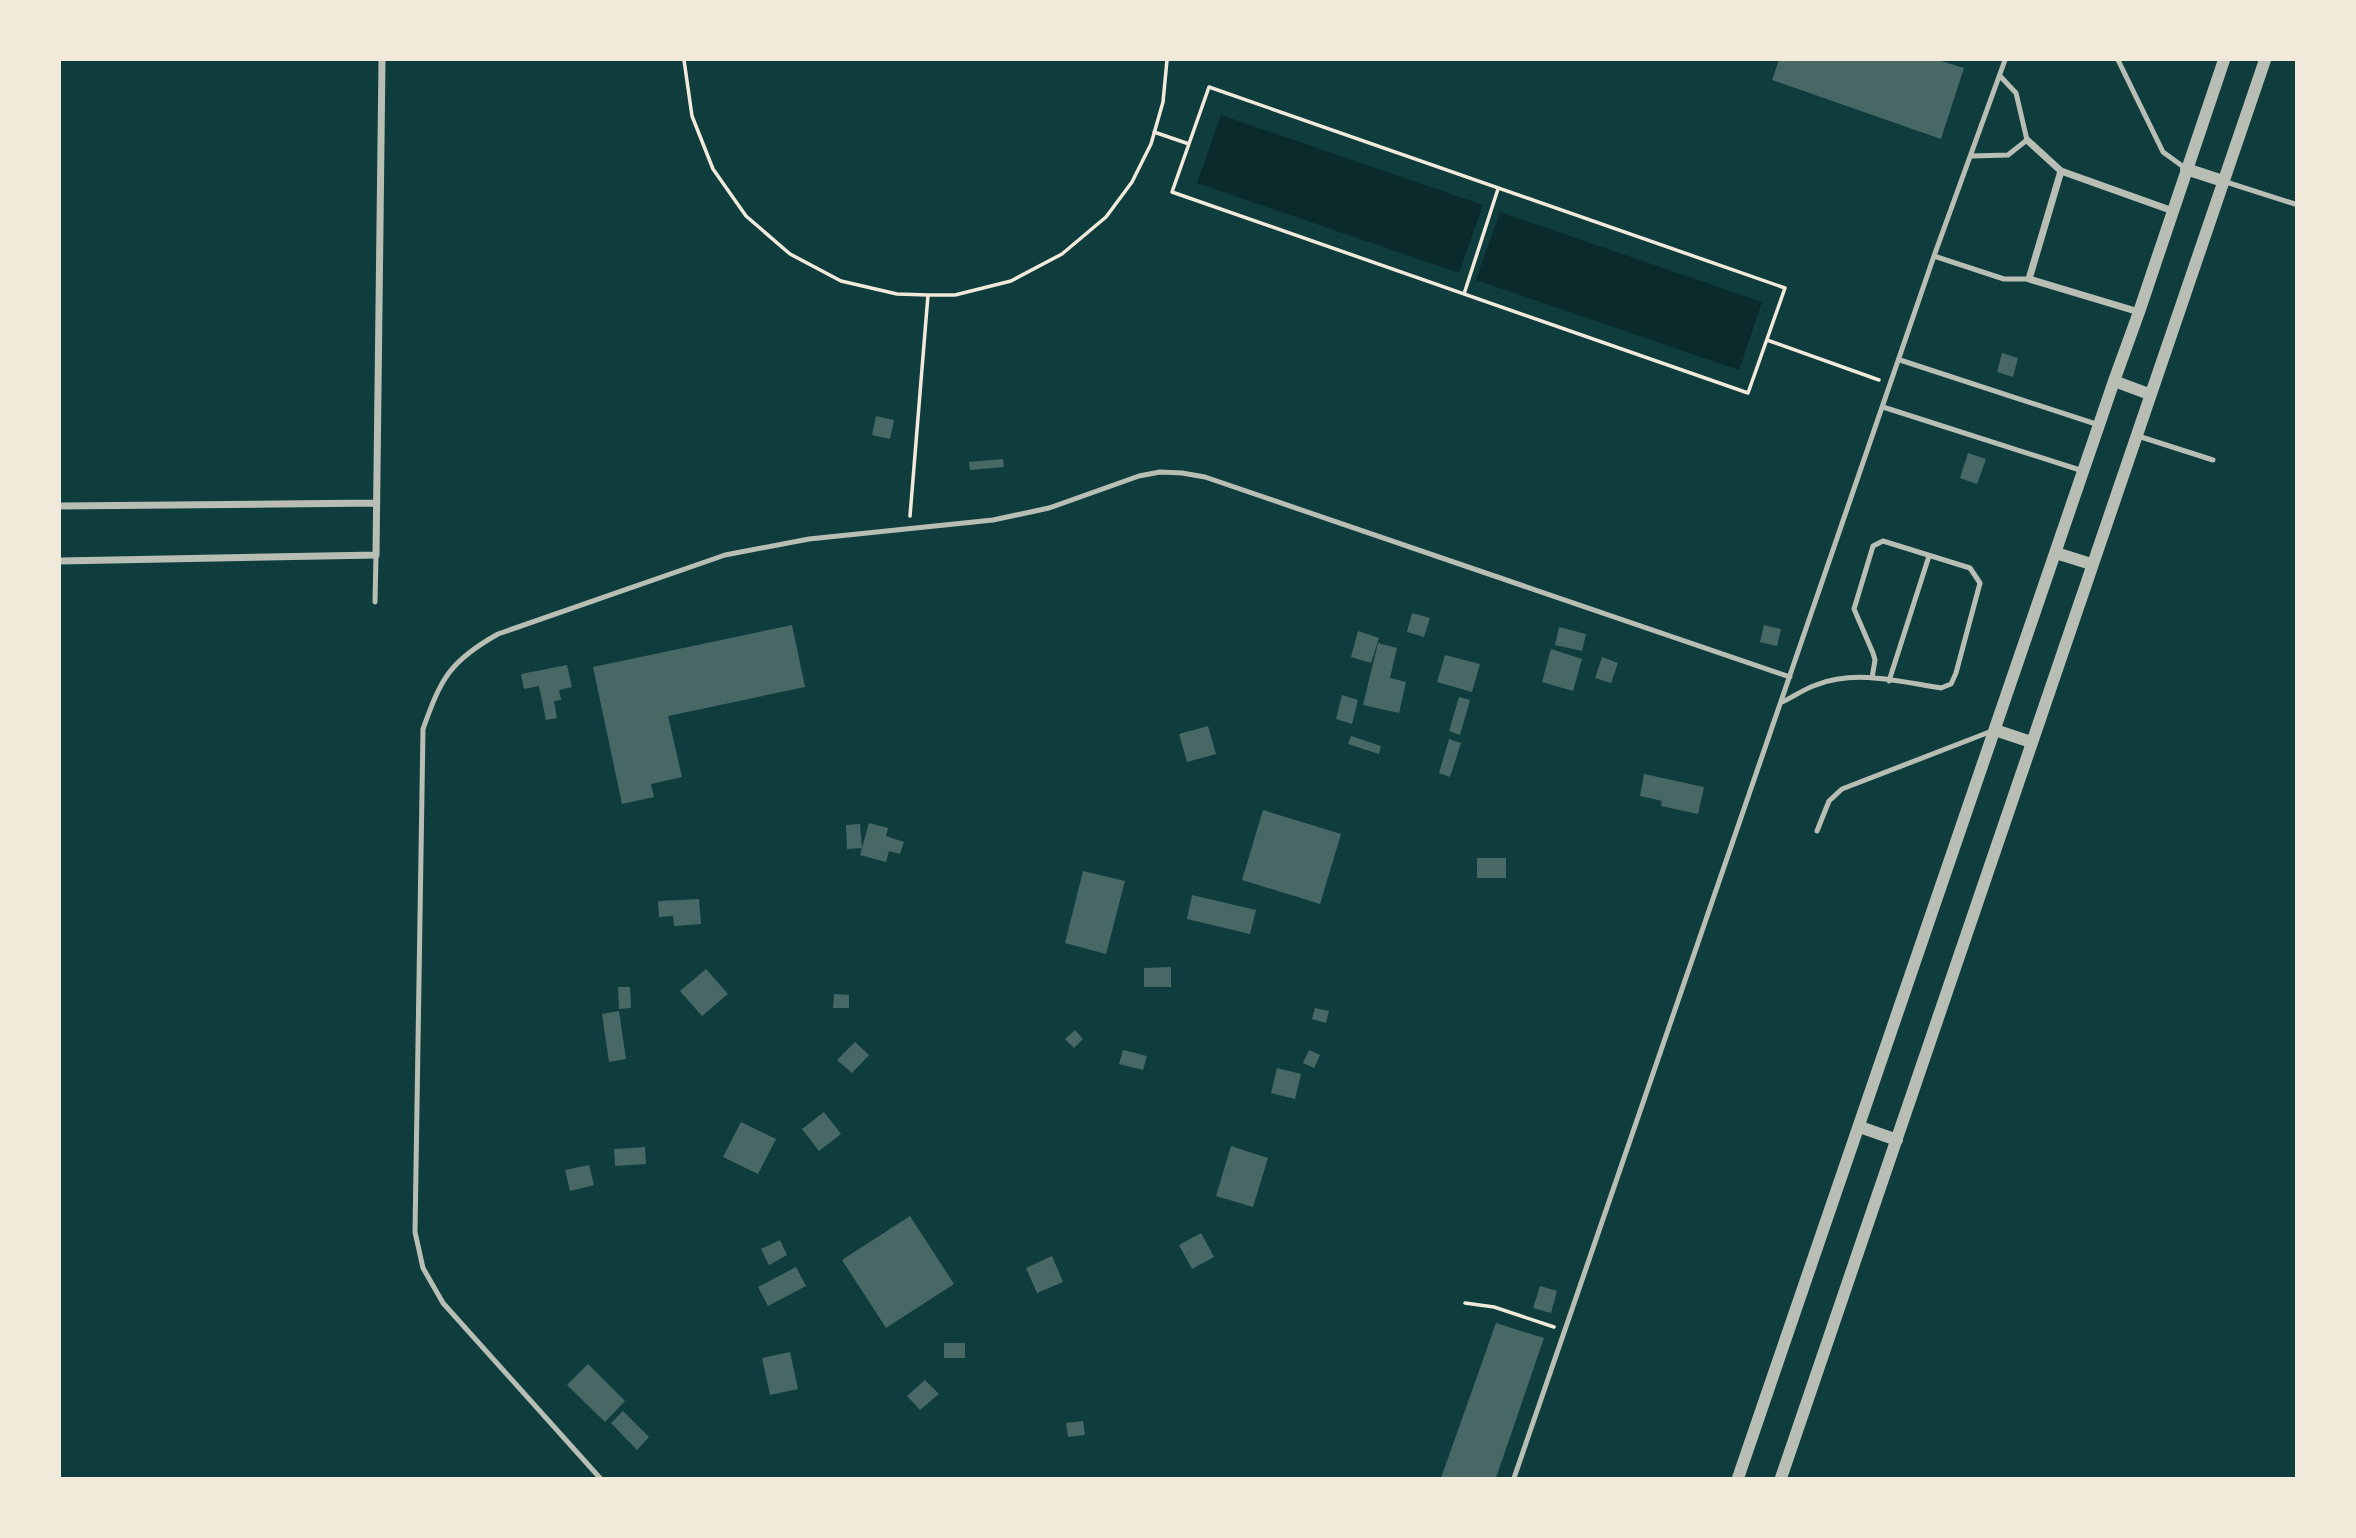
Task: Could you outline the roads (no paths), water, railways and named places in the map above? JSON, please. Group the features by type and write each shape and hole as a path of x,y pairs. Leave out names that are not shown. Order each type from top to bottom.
{"street":[{"path":"60,561 376,555 382,60"},
{"path":"1738,1479 2114,381 2140,312 2224,60"},
{"path":"1782,1479 2264,60"},
{"path":"2027,140 2061,171 2173,211"},
{"path":"2186,169 2222,181"},
{"path":"2061,171 2029,279 2140,312"},
{"path":"2114,381 2149,394"},
{"path":"60,506 376,503"},
{"path":"2056,553 2091,564"},
{"path":"1995,730 2031,742"},
{"path":"1860,1127 1897,1140"}],"lane":[{"path":"1514,1479 1934,256 2005,60"},
{"path":"2118,60 2163,152 2186,169"},
{"path":"1971,156 2008,155 2027,140 2016,93 2000,75"},
{"path":"2222,181 2295,204"},
{"path":"1934,256 2004,279 2029,279"},
{"path":"1900,360 2099,425"},
{"path":"1883,407 2083,471"},
{"path":"2135,435 2213,460"},
{"path":"600,1479 443,1303 424,1268 415,1232 423,729 435,696 449,672 470,650 498,634 725,555 809,539 993,520 1049,508 1139,476 1160,472 1182,473 1218,481 1790,677"},
{"path":"1782,702 1816,685 1838,679 1872,678 1941,688 1951,684 1980,583 1970,568 1883,541 1873,546 1854,609 1875,660 1872,678"},
{"path":"374,602 376,555"},
{"path":"1889,681 1929,556"},
{"path":"1817,831 1829,802 1842,789 1995,730"}],"water":[{"path":"1221,115 1483,205 1459,273 1197,183"},
{"path":"1500,212 1762,302 1739,370 1476,280"}]}
